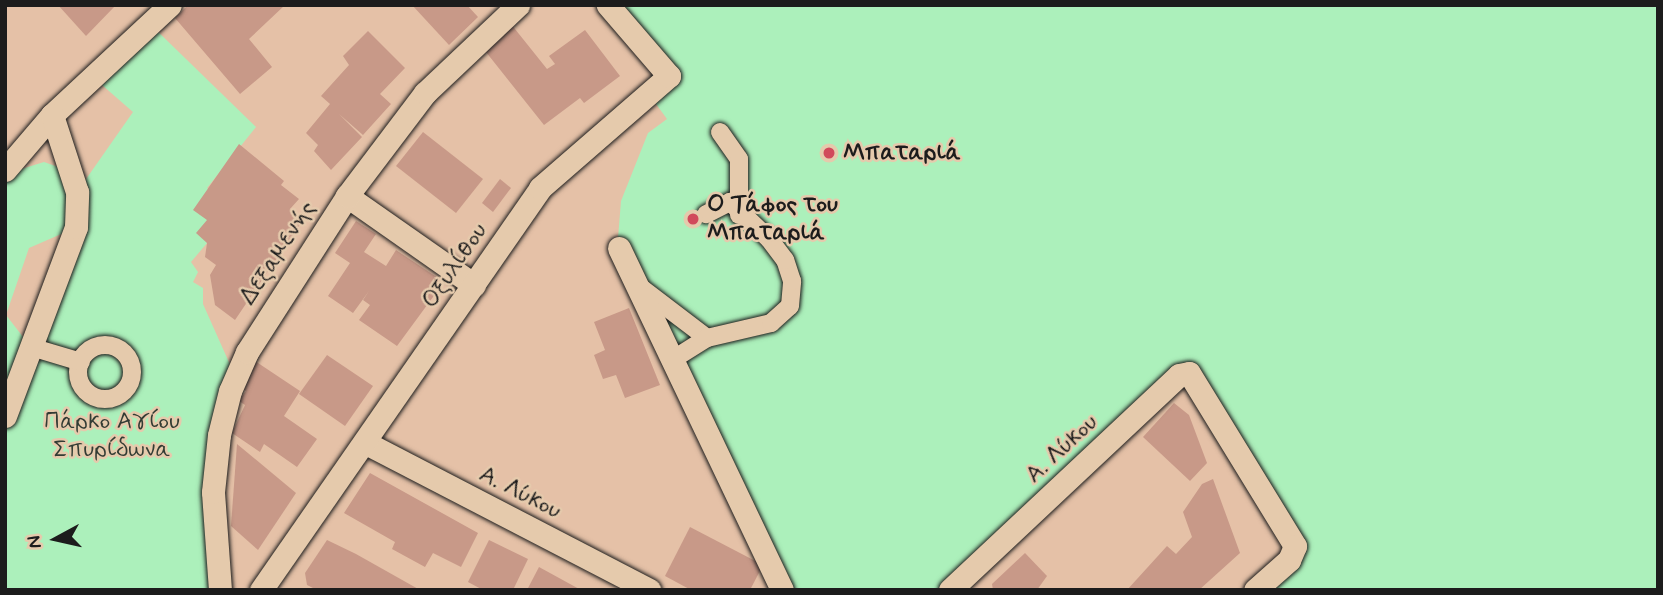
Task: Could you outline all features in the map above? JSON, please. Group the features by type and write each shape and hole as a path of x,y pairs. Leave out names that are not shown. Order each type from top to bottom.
{"street":[{"path":"5,170 52,115 170,5"},
{"name":"Δεξαμενής","path":"220,590 213,492 219,435 230,391 284,289 347,196 425,93 518,5"},
{"name":"Οξυλίθου","path":"261,590 366,443 540,188 669,76 608,5"},
{"path":"5,416 76,227 77,192 52,115"},
{"path":"720,132 739,159 739,215"},
{"path":"347,196 474,285"},
{"path":"672,360 707,338 771,323 790,306 792,281 785,260 769,239 739,215 730,202 706,214"},
{"path":"619,248 782,590"},
{"path":"636,285 707,338"},
{"path":"31,347 80,362"},
{"name":"Α. Λύκου","path":"950,590 1179,375 1189,373 1295,546 1289,560 1257,589"},
{"name":"Α. Λύκου","path":"366,443 641,588"}],"green space":[{"path":"608,5 1658,5 1658,590 1259,590 1295,546 1189,373 950,590 782,590 618,238 621,201 648,133 667,119 648,93 669,76"},
{"name":"Πάρκο Αγίου Σπυρίδωνα","path":"150,24 256,127 207,188 228,201 213,236 191,262 198,272 193,282 203,288 203,304 236,378 226,409 221,590 5,590 5,174 44,162 64,169 77,192 133,112 94,78","holes":["75,228 30,346 6,315 29,248"]}],"building":[{"path":"58,5 116,5 86,36"},
{"path":"188,5 285,5 249,39 272,67 240,94 175,18"},
{"path":"412,5 467,5 478,17 449,45"},
{"path":"511,24 547,69 555,64 549,56 585,30 620,76 584,103 580,98 544,125 482,47"},
{"path":"368,31 405,68 380,94 391,104 363,135 339,114 362,137 331,170 314,151 318,145 306,133 330,104 321,96 349,65 343,56"},
{"path":"423,132 483,179 456,213 396,166"},
{"path":"239,144 284,181 281,185 299,199 290,209 303,220 235,320 215,305 210,275 216,265 205,257 207,243 196,233 207,220 193,210"},
{"path":"500,179 511,188 493,212 482,203"},
{"path":"356,221 376,234 364,252 386,266 396,250 444,282 397,346 359,320 370,305 363,300 369,291 353,313 328,296 350,263 335,253"},
{"path":"629,308 660,385 625,398 616,375 603,379 594,355 605,350 594,322"},
{"path":"327,355 373,386 345,426 299,394"},
{"path":"255,361 300,391 284,416 317,439 297,467 264,444 260,452 232,433 245,405 239,401 246,391 239,386"},
{"path":"1174,403 1189,415 1207,463 1190,481 1143,437"},
{"path":"237,444 296,493 258,550 231,526"},
{"path":"370,473 478,533 461,567 433,553 425,567 392,549 395,542 344,513"},
{"path":"1213,479 1240,553 1199,590 1127,590 1167,546 1176,554 1192,537 1183,512 1202,484"},
{"path":"690,527 763,565 750,590 691,590 665,576"},
{"path":"327,540 420,590 317,590 307,585 305,573"},
{"path":"489,540 528,559 513,590 483,590 468,582"},
{"path":"1025,553 1047,576 1037,590 993,590 992,584"},
{"path":"539,567 581,590 527,590"}],"place":[{"name":"Μπαταριά","path":"829,153"},
{"name":"Ο Τάφος του Μπαταριά","path":"693,219"}]}
